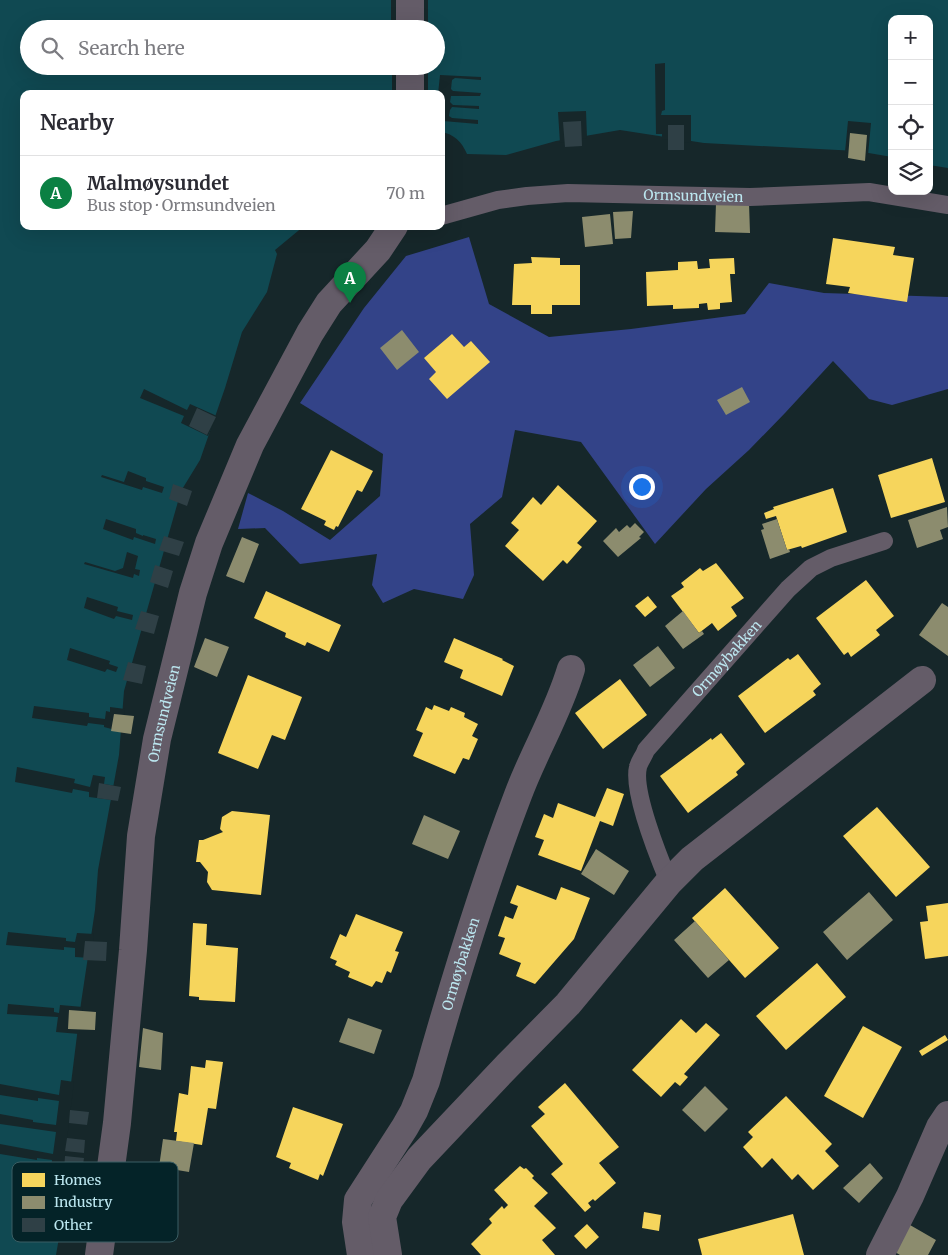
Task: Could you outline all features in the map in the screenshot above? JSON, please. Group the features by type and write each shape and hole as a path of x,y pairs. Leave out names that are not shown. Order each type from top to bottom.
{"street":[{"path":"410,0 410,20"},
{"path":"410,75 410,90"},
{"name":"Ormsundveien","path":"112,1162 118,1114 133,950 141,836 157,739 193,593 209,543 250,445 310,333 329,303 378,250 391,230"},
{"name":"Ormøybakken","path":"361,1255 356,1222 358,1200 414,1111 426,1081 498,849 519,792 556,713 571,669"},
{"path":"388,1255 382,1217 389,1200 419,1159 568,1004 669,882 692,859 922,680"},
{"path":"880,1255 910,1196 940,1127 948,1115"},
{"name":"Ormsundveien","path":"99,1255 101,1242"}],"lane":[{"name":"Ormsundveien","path":"445,215 498,200 527,196 568,194 750,197 869,192 948,205"},
{"name":"Ormøybakken","path":"669,882 651,838 637,784 638,767 646,750 788,589 811,568 831,558 884,541"}],"shaded area":[{"path":"0,0 948,0 948,168 933,166 933,15 888,15 888,156 857,151 704,143 620,130 556,141 506,155 467,154 457,139 445,133 445,90 20,90 20,230 299,230 275,250 277,254 267,292 242,332 200,460 181,491 124,691 119,755 98,870 95,910 81,1003 61,1162 12,1162 12,1242 58,1242 56,1255 0,1255"},
{"path":"469,237 489,304 549,337 631,329 745,314 769,283 824,293 948,297 948,389 892,405 869,399 833,361 785,413 749,450 706,489 655,544 581,442 515,430 502,497 470,524 474,575 463,599 414,589 383,603 372,585 377,554 300,564 265,528 238,529 248,493 283,511 330,540 380,496 383,454 300,403 364,308 406,256"}],"pier":[{"path":"391,0 428,0 428,20 391,20"},
{"path":"665,63 665,110 662,111 661,115 691,115 691,143 662,139 662,134 656,134 655,64"},
{"path":"392,75 428,75 428,90 392,90"},
{"path":"440,75 481,77 481,80 455,78 452,80 451,89 453,91 481,93 480,96 451,96 450,102 453,105 479,106 479,109 452,107 449,116 452,118 478,120 478,124 445,121 445,90 438,90"},
{"path":"586,111 587,138 560,143 558,112"},
{"path":"848,121 871,123 868,155 845,152"},
{"path":"144,389 187,410 190,404 217,416 208,436 181,423 184,416 140,398"},
{"path":"128,471 146,478 146,481 164,487 162,493 143,487 142,490 101,477 102,475 124,482"},
{"path":"106,519 136,529 136,533 143,536 156,539 155,544 134,537 133,540 103,529"},
{"path":"127,552 138,556 135,569 140,570 139,576 134,574 133,578 84,564 85,562 115,571 123,568"},
{"path":"87,597 118,607 117,611 133,615 132,620 116,616 114,619 84,608"},
{"path":"70,648 110,661 109,664 118,667 116,672 107,669 105,672 67,660"},
{"path":"34,706 89,713 89,717 105,719 106,711 110,712 110,707 125,709 123,732 104,727 104,725 88,723 87,726 32,718"},
{"path":"17,767 75,779 74,783 90,787 93,775 105,777 104,784 116,786 113,800 89,797 89,792 73,789 72,793 15,782"},
{"path":"8,932 66,938 66,941 75,942 77,933 94,934 91,958 75,957 75,948 64,947 64,950 6,945"},
{"path":"8,1004 54,1008 54,1012 59,1013 60,1005 83,1007 79,1034 56,1032 58,1017 7,1014"},
{"path":"61,1080 74,1082 64,1162 52,1162 52,1160 37,1158 37,1160 0,1154 0,1144 53,1154 56,1132 0,1124 0,1114 56,1125 59,1101 38,1098 38,1101 0,1095 0,1084 59,1095"}],"building: Homes":[{"path":"833,238 895,247 893,255 914,258 907,302 848,293 850,287 826,284"},
{"path":"531,257 560,258 560,265 580,265 580,305 552,305 552,314 531,314 531,305 512,305 514,264 532,263"},
{"path":"734,258 735,274 730,274 732,302 720,303 720,309 708,310 707,303 699,304 699,308 673,309 673,305 647,306 646,272 678,270 678,262 697,261 698,269 710,268 709,259"},
{"path":"452,334 464,347 471,341 490,362 447,399 429,379 436,372 424,358"},
{"path":"331,450 373,471 362,492 357,490 338,527 336,526 334,530 324,525 326,521 301,509"},
{"path":"932,458 945,502 891,518 878,475"},
{"path":"558,485 597,521 577,543 582,547 567,564 563,560 543,581 505,546 519,530 511,523 533,497 541,505"},
{"path":"833,488 847,532 802,548 801,546 787,550 776,516 766,519 764,513 774,509 773,507"},
{"path":"716,563 744,598 731,607 737,616 718,631 712,623 699,633 671,596 684,587 681,583 700,568 703,571"},
{"path":"866,580 894,616 876,630 880,635 851,657 848,652 844,655 816,618"},
{"path":"266,591 341,625 329,652 307,642 305,646 285,637 286,633 254,618"},
{"path":"648,596 657,607 645,617 635,606"},
{"path":"454,638 503,659 514,666 502,696 460,678 463,670 444,662"},
{"path":"798,654 821,684 813,691 816,695 765,733 738,696 788,658 790,660"},
{"path":"248,675 302,697 285,740 272,735 258,769 218,753"},
{"path":"620,679 647,715 603,749 575,713"},
{"path":"434,705 449,711 451,707 465,713 464,717 478,724 472,736 478,739 469,760 463,758 455,774 413,756 423,733 416,730 426,707 432,710"},
{"path":"721,733 745,764 736,772 738,775 688,813 660,776 711,738 712,740"},
{"path":"607,788 624,794 613,826 600,821 581,871 538,855 544,840 535,837 544,814 553,818 558,803 595,817"},
{"path":"877,807 930,867 896,897 843,836"},
{"path":"232,811 270,815 261,895 212,890 207,882 208,872 200,862 196,862 199,840 223,832 220,829 222,817"},
{"path":"517,885 556,900 561,887 590,898 574,939 535,984 516,976 521,963 499,954 505,938 498,936 505,916 513,919 518,906 510,903"},
{"path":"725,888 779,948 745,978 692,918"},
{"path":"948,903 948,956 925,959 920,922 928,921 926,906"},
{"path":"356,914 403,932 395,951 399,952 391,973 387,971 382,983 376,981 372,987 348,977 350,972 335,965 337,961 330,958 340,934 346,937"},
{"path":"193,923 207,924 206,945 238,948 235,1002 199,1000 199,997 189,996"},
{"path":"817,963 846,997 786,1050 756,1016"},
{"path":"681,1019 696,1033 706,1023 720,1035 684,1074 688,1077 680,1086 675,1082 661,1097 632,1070"},
{"path":"863,1026 902,1047 863,1118 824,1096"},
{"path":"945,1035 948,1040 922,1056 919,1051"},
{"path":"206,1060 223,1062 216,1109 208,1108 202,1145 176,1141 177,1132 174,1132 179,1093 188,1095 191,1066 205,1068"},
{"path":"565,1083 619,1147 599,1163 616,1183 595,1201 593,1199 588,1203 591,1207 585,1212 551,1174 563,1164 531,1126 545,1114 538,1107"},
{"path":"786,1096 832,1144 825,1151 839,1166 813,1190 798,1174 792,1180 772,1158 762,1168 743,1147 753,1137 748,1132"},
{"path":"293,1107 343,1124 323,1176 320,1174 318,1180 289,1168 291,1163 276,1157"},
{"path":"520,1166 524,1169 526,1168 534,1176 532,1178 548,1193 534,1206 556,1228 542,1240 555,1255 481,1255 471,1244 492,1223 489,1219 502,1206 504,1209 508,1205 494,1190"},
{"path":"644,1212 661,1215 659,1231 642,1228"},
{"path":"793,1214 804,1255 702,1255 698,1239"},
{"path":"587,1224 599,1237 586,1249 574,1236"}],"building: Industry":[{"path":"850,133 867,135 865,161 848,158"},
{"path":"716,203 749,203 750,233 715,232"},
{"path":"633,211 631,238 615,239 613,212"},
{"path":"610,214 613,244 585,247 582,217"},
{"path":"402,330 419,352 397,370 380,348"},
{"path":"742,387 750,402 726,415 717,400"},
{"path":"947,507 948,527 940,530 943,539 917,548 908,520"},
{"path":"777,519 787,550 789,549 790,552 770,559 761,530 764,529 762,524"},
{"path":"635,523 644,532 639,537 641,538 618,557 603,541 616,528 619,532 627,525 630,528"},
{"path":"242,537 259,544 244,583 226,576"},
{"path":"942,603 948,607 948,656 919,635"},
{"path":"683,611 699,633 702,631 704,634 683,649 665,626"},
{"path":"205,638 229,647 217,677 194,667"},
{"path":"658,646 675,668 650,687 633,665"},
{"path":"114,714 134,716 131,734 111,731"},
{"path":"424,815 460,831 448,859 412,844"},
{"path":"596,849 629,871 614,895 581,874"},
{"path":"869,892 893,920 847,960 823,932"},
{"path":"695,921 729,960 708,978 674,940"},
{"path":"69,1010 96,1012 95,1030 68,1029"},
{"path":"348,1018 382,1030 374,1054 339,1042"},
{"path":"143,1028 163,1033 161,1070 139,1067"},
{"path":"705,1086 728,1109 705,1132 682,1110"},
{"path":"163,1139 194,1143 189,1172 178,1170 178,1162 160,1162"},
{"path":"870,1163 883,1178 859,1203 843,1188"},
{"path":"910,1225 936,1240 928,1255 900,1255 895,1252"}],"building: Other":[{"path":"581,121 582,146 565,147 563,122"},
{"path":"668,125 684,125 684,150 668,150"},
{"path":"197,408 216,417 207,435 189,426"},
{"path":"173,484 192,491 187,506 169,499"},
{"path":"164,536 184,542 179,556 159,550"},
{"path":"155,565 173,571 168,588 150,582"},
{"path":"141,611 159,616 154,634 135,629"},
{"path":"128,662 146,666 142,684 123,680"},
{"path":"99,783 121,787 118,801 97,798"},
{"path":"85,941 107,942 106,961 83,960"},
{"path":"70,1110 89,1112 87,1125 69,1123"},
{"path":"67,1138 85,1140 84,1153 65,1151"},
{"path":"65,1156 84,1158 83,1162 65,1162"}],"place":[{"name":"Malmøysundet","path":"350,303"}]}
